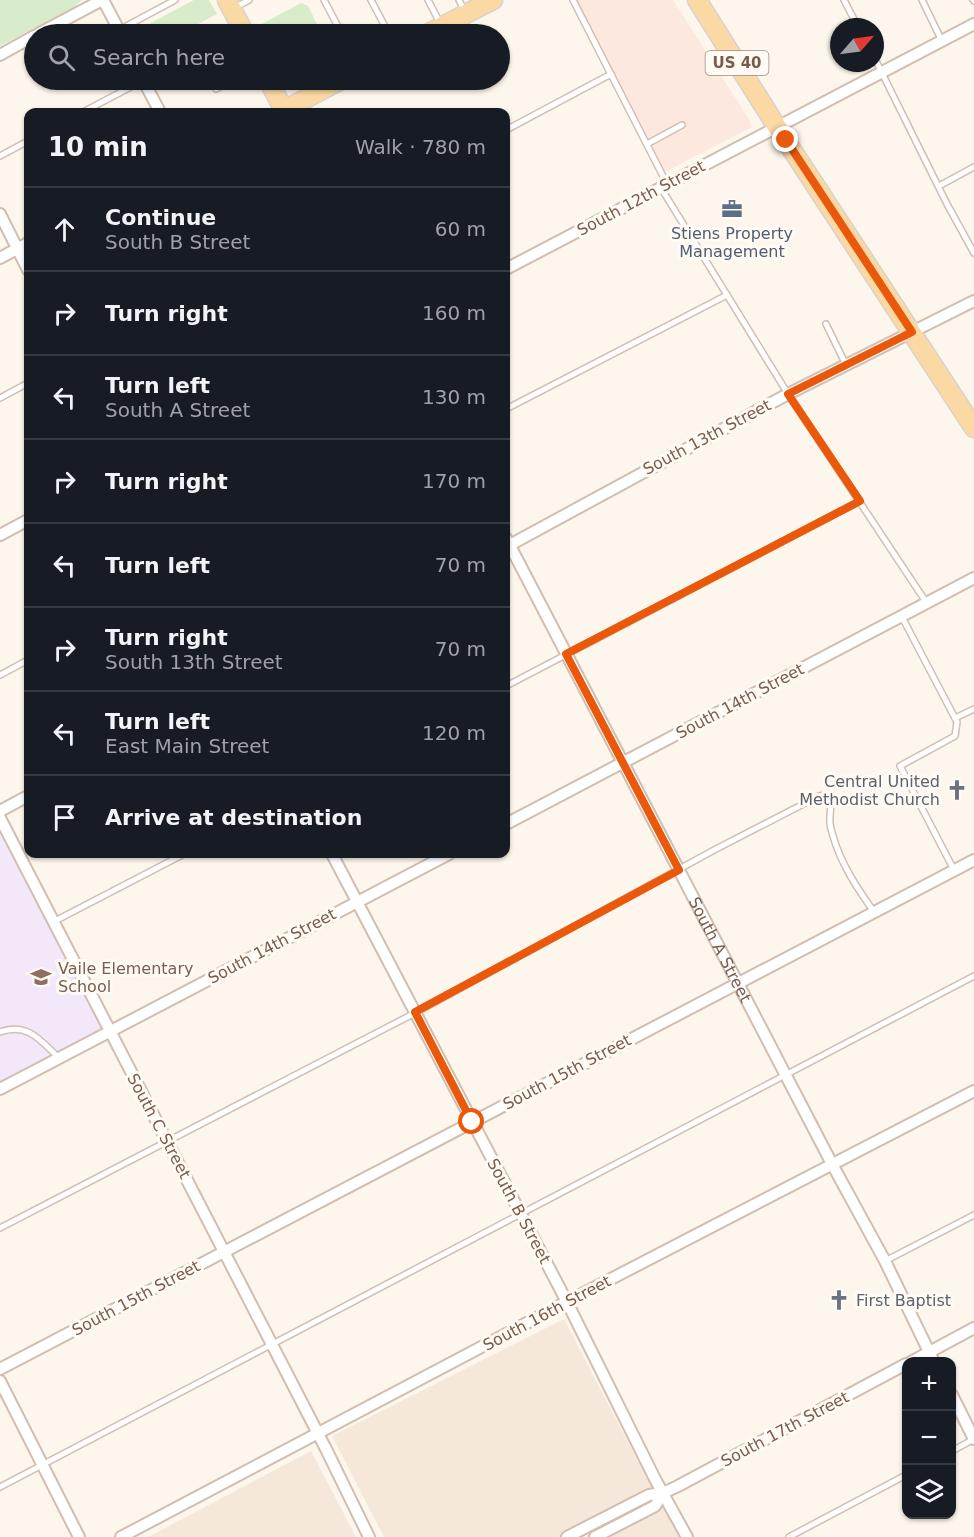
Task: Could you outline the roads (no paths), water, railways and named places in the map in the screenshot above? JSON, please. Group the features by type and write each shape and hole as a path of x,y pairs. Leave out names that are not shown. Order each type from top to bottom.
{"main road":[{"path":"443,24 462,7 493,0"},
{"name":"US 40","path":"697,0 777,127 974,428"},
{"path":"229,5 239,24"},
{"path":"272,90 280,108"},
{"path":"289,108 323,90"}],"street":[{"path":"57,24 102,0 115,24"},
{"name":"South 12th Street","path":"884,71 974,24"},
{"path":"0,55 24,42"},
{"name":"South 12th Street","path":"510,267 882,72"},
{"path":"149,90 158,108"},
{"path":"0,214 24,262"},
{"path":"0,258 24,245"},
{"name":"South 13th Street","path":"510,541 788,394 974,301"},
{"path":"0,535 24,522"},
{"name":"South A Street","path":"510,549 885,1262 932,1357"},
{"name":"South 14th Street","path":"510,822 974,578"},
{"path":"0,811 24,798"},
{"name":"South C Street","path":"0,818 369,1537"},
{"name":"South B Street","path":"334,858 567,1302 687,1537"},
{"name":"South 14th Street","path":"0,1089 441,858"},
{"name":"South 15th Street","path":"0,1369 974,860"},
{"name":"South 16th Street","path":"121,1537 974,1091"},
{"path":"932,1357 974,1328"},
{"name":"South 17th Street","path":"567,1537 649,1495 663,1493 902,1366"},
{"path":"0,1381 79,1537"},
{"path":"956,1405 974,1439"},
{"name":"South 17th Street","path":"595,1537 655,1506 663,1493"}],"lane":[{"path":"133,24 175,0"},
{"path":"229,5 249,0"},
{"path":"324,0 337,24"},
{"path":"371,0 384,24"},
{"path":"428,0 433,24"},
{"path":"573,0 647,144 664,186 727,295 788,394 926,602"},
{"path":"844,0 853,18"},
{"path":"922,0 942,41"},
{"path":"882,72 974,254"},
{"path":"510,128 611,74"},
{"path":"91,108 128,90"},
{"path":"647,144 682,126"},
{"path":"0,156 24,143"},
{"path":"939,186 974,167"},
{"path":"510,407 727,295"},
{"path":"826,324 846,365"},
{"path":"0,398 24,385"},
{"path":"510,684 860,501"},
{"path":"901,615 957,722 955,736 900,766 954,870"},
{"path":"0,675 24,662"},
{"path":"955,718 974,708"},
{"path":"0,1228 415,1012 819,796 826,795 829,798 830,823 838,853 857,888 874,912"},
{"path":"53,922 176,858"},
{"path":"0,1487 974,976"},
{"path":"0,1032 17,1028 27,1030 59,1058"},
{"path":"885,1262 974,1215"},
{"path":"956,1448 974,1439"},
{"path":"789,1537 902,1477"}],"place":[{"name":"Stiens Property Management","path":"732,209"},
{"name":"Central United Methodist Church","path":"957,790"},
{"name":"Vaile Elementary School","path":"41,977"},
{"name":"First Baptist","path":"839,1300"}]}
